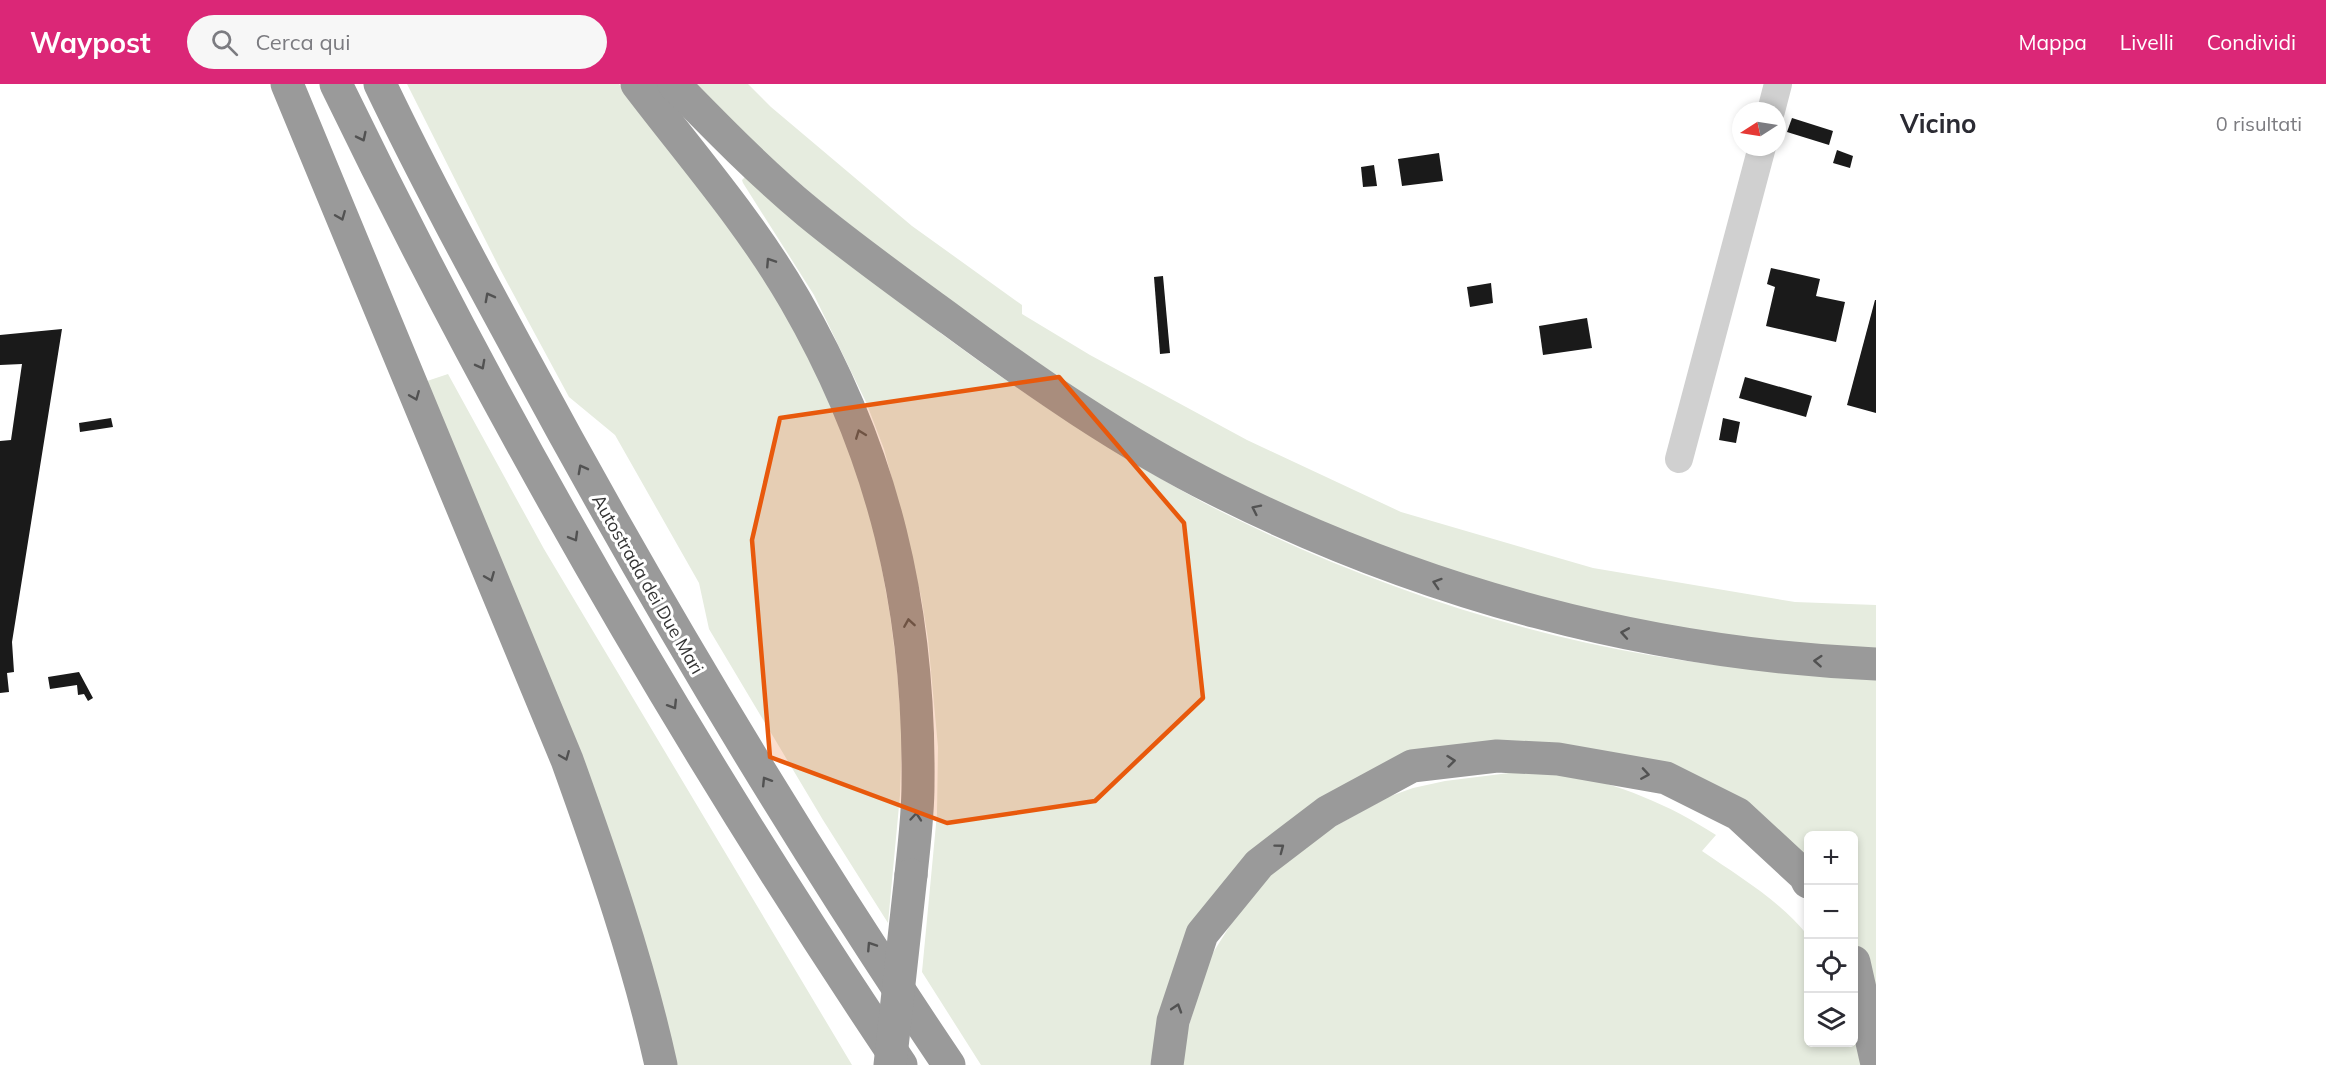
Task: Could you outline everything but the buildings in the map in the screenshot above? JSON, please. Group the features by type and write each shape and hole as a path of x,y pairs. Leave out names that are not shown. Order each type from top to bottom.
{"highway":[{"path":"287,84 567,760 615,898 661,1065"},
{"path":"336,84 442,292 562,515 666,693 774,869 901,1065"},
{"name":"Autostrada dei Due Mari","path":"380,84 499,314 699,673 807,848 949,1065"},
{"path":"637,84 713,179 794,298 852,412 890,523 912,642 918,705 918,787 911,875 890,1065"},
{"path":"674,84 718,129 808,212 900,283 1018,370 1124,438 1214,489 1304,532 1357,554 1400,571 1500,604 1598,628 1706,647 1813,661 1876,664"},
{"path":"1167,1065 1173,1021 1202,934 1259,864 1328,812 1412,766 1497,756 1558,759 1666,778 1738,814 1804,875"},
{"path":"1858,980 1876,1060"}],"lane":[{"path":"1773,102 1778,84"},
{"path":"1678,459 1760,156"}],"highlighted area":[{"path":"1059,377 1184,523 1203,698 1095,801 947,823 770,757 752,540 780,418"}],"shaded area":[{"path":"407,84 619,84 720,210 792,324 837,417 865,496 878,547 890,615 902,736 900,795 888,923 823,820 709,629 699,583 615,435 569,397 501,271"},
{"path":"693,84 748,84 771,107 912,226 1022,305 1022,314 1090,355 1247,440 1401,512 1593,568 1795,602 1876,605 1876,651 1729,640 1545,603 1283,511 1118,420 950,304 820,201 751,141"},
{"path":"747,175 921,318 1059,416 1167,482 1278,539 1433,600 1540,632 1649,655 1705,664 1876,680 1876,1000 1858,958 1858,831 1804,831 1804,871 1668,772 1399,766 1191,940 1169,982 1150,1065 981,1065 922,972 937,814 938,747 928,639 921,596 884,449 866,402 814,295 742,180"},
{"path":"448,374 544,549 852,1065 677,1065 427,381"},
{"path":"1517,772 1558,773 1623,789 1662,805 1716,835 1702,851 1772,900 1804,931 1804,1047 1857,1047 1861,1065 1177,1065 1209,959 1238,913 1270,875 1314,838 1388,797 1413,788 1445,781"}]}
